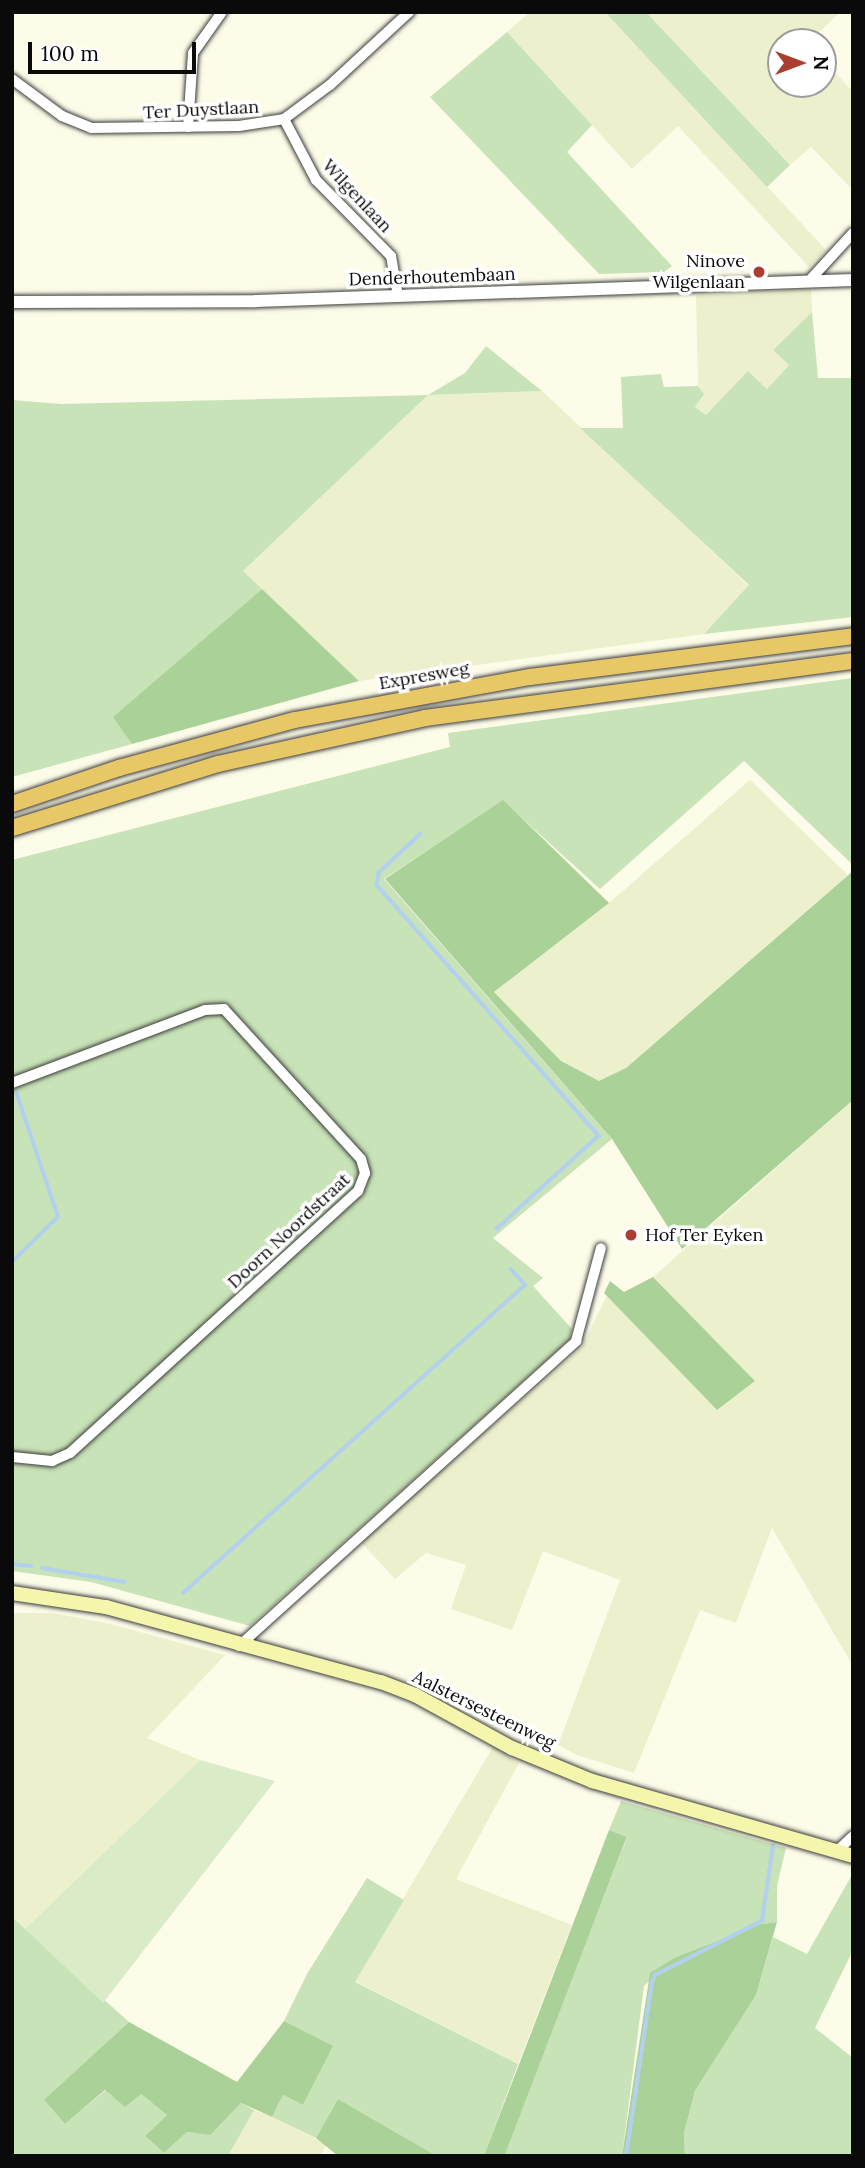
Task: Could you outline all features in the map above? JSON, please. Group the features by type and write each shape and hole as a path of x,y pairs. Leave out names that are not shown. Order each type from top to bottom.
{"highway":[{"name":"Expresweg","path":"12,804 119,768 295,720 530,677 853,636"},
{"path":"12,828 218,764 425,718 853,661"}],"main road":[{"name":"Aalstersesteenweg","path":"12,1594 106,1607 415,1695 512,1748 592,1781 853,1856"}],"street":[{"path":"188,127 192,52 222,12"},
{"name":"Ter Duystlaan","path":"12,79 62,116 91,128 188,127 284,119 330,85 409,12"},
{"name":"Wilgenlaan","path":"284,119 316,180 391,256 398,296"},
{"path":"809,281 853,233"},
{"name":"Denderhoutembaan","path":"12,302 398,296 853,280"},
{"name":"Doorn Noordstraat","path":"12,1083 205,1010 224,1009 361,1159 365,1173 358,1191 70,1454 52,1461 12,1457"},
{"path":"239,1646 576,1341 601,1248"},
{"path":"837,1851 853,1836"}],"green space":[{"path":"530,12 605,12 826,250 809,267 678,126 632,169 507,32"},
{"path":"605,12 646,12 790,165 767,187"},
{"path":"646,12 840,12 823,28 767,28 767,98 837,98 837,74 853,92 853,190 811,147 790,165"},
{"path":"507,32 592,125 567,152 672,266 664,272 599,274 430,97"},
{"path":"811,289 812,312 773,350 789,365 767,389 748,372 706,415 695,407 704,394 698,386 696,295"},
{"path":"812,312 818,378 853,378 853,617 704,634 749,585 580,428 623,428 621,377 661,374 664,387 698,386 704,394 695,407 706,415 748,371 767,389 789,365 773,350"},
{"path":"486,346 542,391 428,395 465,373"},
{"path":"542,391 749,586 704,634 359,681 243,571 428,395"},
{"path":"428,395 243,571 262,589 114,717 132,744 12,777 12,400 61,404"},
{"path":"262,589 359,681 132,744 113,717"},
{"path":"853,678 853,865 744,761 600,889 503,801 384,879 612,1139 493,1238 543,1278 533,1286 572,1329 569,1340 250,1626 91,1582 12,1571 12,860 450,747 448,733"},
{"path":"750,780 848,875 614,1078 599,1081 580,1073 561,1061 494,992 609,903"},
{"path":"503,800 609,903 494,992 561,1061 599,1081 626,1068 853,871 853,1100 682,1249 612,1139 385,879"},
{"path":"853,1100 853,1666 772,1528 736,1623 700,1610 634,1773 577,1755 558,1745 620,1580 543,1551 512,1630 451,1609 466,1565 426,1553 395,1579 361,1542 582,1347 607,1295 717,1410 755,1381 653,1277"},
{"path":"653,1277 755,1381 717,1410 604,1293 610,1281 624,1292"},
{"path":"12,1613 51,1613 107,1623 225,1655 147,1738 200,1760 25,1929 12,1917"},
{"path":"493,1747 519,1763 456,1879 572,1925 518,2064 354,1981"},
{"path":"200,1760 275,1781 103,2003 25,1929"},
{"path":"621,1801 786,1848 777,1886 777,1922 761,1924 676,1957 644,1986 622,2156 503,2156 627,1837 609,1830"},
{"path":"609,1830 627,1837 504,2156 484,2156"},
{"path":"853,1873 853,1950 815,2028 853,2058 853,2156 685,2156 684,2133 695,2091 756,1995 773,1937 807,1954"},
{"path":"367,1878 404,1900 355,1982 518,2064 484,2156 437,2156 338,2099 316,2138 272,2117 283,2095 303,2105 332,2047 284,2021 307,1974"},
{"path":"12,1917 129,2022 45,2101 65,2124 106,2090 111,2096 141,2094 167,2115 145,2136 164,2153 187,2132 210,2134 241,2103 254,2110 228,2156 12,2156"},
{"path":"777,1922 756,1995 695,2091 684,2133 685,2156 622,2156 650,1973 676,1957 761,1924"},
{"path":"284,2021 333,2046 303,2105 283,2095 272,2117 241,2103 210,2135 187,2132 164,2153 145,2136 167,2115 141,2094 125,2107 105,2090 65,2124 44,2100 129,2022 237,2082"},
{"path":"338,2099 437,2156 338,2156 316,2138"},
{"path":"254,2110 327,2144 320,2156 228,2156"}],"waterway":[{"path":"421,834 379,873 377,885 599,1136 497,1229"},
{"path":"12,1262 58,1217 16,1092"},
{"path":"183,1593 525,1285 511,1270"},
{"path":"12,1564 31,1566"},
{"path":"42,1568 125,1582"},
{"path":"626,2156 655,1975 762,1921 773,1846"}],"place":[{"name":"Ninove Wilgenlaan","path":"759,272"},
{"name":"Hof Ter Eyken","path":"631,1235"}]}
